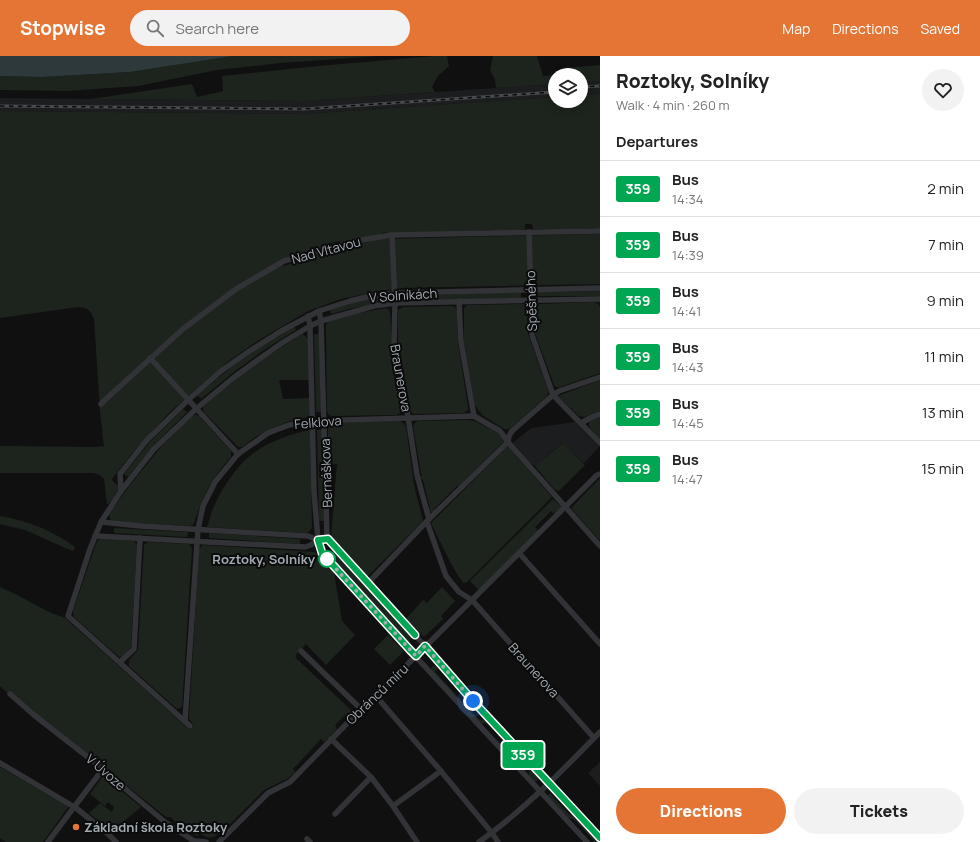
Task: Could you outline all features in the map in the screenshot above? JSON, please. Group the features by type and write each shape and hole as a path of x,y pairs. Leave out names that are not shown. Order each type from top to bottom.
{"street":[{"name":"Nad Vltavou","path":"101,404 183,329 236,289 284,261 350,242 392,235 600,231"},
{"name":"Spěšného","path":"529,232 532,335 553,395 600,443"},
{"name":"Braunerova","path":"392,235 395,303 394,342 417,475 428,521 446,576 459,592 472,600 594,738"},
{"name":"V Solníkách","path":"121,491 120,474 146,441 188,400 221,371 248,352 281,331 319,311 350,301 394,293 600,288"},
{"name":"V Solníkách","path":"120,662 68,616 95,536 101,522 121,491 154,449 197,408 233,378 282,343 310,326 321,321 374,306 395,303 600,300"},
{"path":"459,302 461,342 474,416 500,431 600,546"},
{"name":"Bernáškova","path":"319,311 321,321 328,539"},
{"name":"Bernáškova","path":"308,316 310,326 314,492 318,540 322,553 356,592 587,842"},
{"path":"150,358 238,454"},
{"path":"368,583 508,442 512,431 553,395 600,377"},
{"path":"580,423 600,414"},
{"name":"Felklova","path":"185,721 198,529 203,506 215,482 238,454 268,433 289,425 313,420 474,416"},
{"name":"Obránců míru","path":"219,842 268,793 290,782 361,708 416,656 597,475 600,474"},
{"path":"101,522 141,526 308,536 318,540 328,539 473,701 600,838"},
{"path":"95,536 305,547 318,540"},
{"path":"140,538 134,649 120,662 190,726"},
{"path":"519,552 600,644"},
{"path":"301,651 361,708"},
{"name":"V Úvoze","path":"10,694 34,715 103,769 165,822 194,841 206,842"},
{"path":"375,695 441,771 498,842"},
{"path":"480,842 541,791 600,732"},
{"path":"331,739 371,778 393,806 417,842"},
{"path":"0,763 74,806 116,842"},
{"path":"48,842 103,769"},
{"path":"393,806 441,771"},
{"path":"335,814 371,778"}],"shaded area":[{"path":"0,56 233,56 130,72 42,77 0,76"},
{"path":"233,56 378,56 281,63 217,70 138,86 67,91 0,90 0,76 42,77 130,72"},
{"path":"447,56 449,66 438,76 432,87 435,92 304,101 91,99 192,84 197,97 223,91 222,76"},
{"path":"493,56 537,56 543,76 548,76 548,84 496,88 495,79 490,70"},
{"path":"600,65 600,81 588,82 588,68 563,68"},
{"path":"600,81 600,94 588,95 588,82"},
{"path":"548,84 548,97 304,114 0,111 0,98 304,101"},
{"path":"600,94 600,229 533,229 532,224 525,224 525,229 518,231 483,230 481,232 382,233 381,235 328,244 275,264 284,266 318,254 383,239 600,234 600,284 402,288 341,299 308,311 259,340 230,360 171,411 133,452 112,479 119,488 113,499 108,504 104,479 100,475 93,473 0,473 0,446 104,447 94,319 90,312 84,308 78,307 0,318 0,111 304,114 548,97 548,108 588,108 588,95"},
{"path":"600,291 600,296 538,296 538,292"},
{"path":"521,292 521,298 402,301 402,296"},
{"path":"381,297 381,302 331,314 330,309 352,302"},
{"path":"595,302 600,307 600,373 560,387 556,387 535,333 535,308 540,304"},
{"path":"524,304 527,309 528,334 548,390 548,394 510,429 504,429 482,415 475,405 464,343 464,309 468,305"},
{"path":"404,307 455,307 457,311 458,343 468,410 464,413 414,414 410,410 398,342 398,311"},
{"path":"386,308 390,312 392,342 403,409 396,415 329,415 327,411 326,325 328,321"},
{"path":"294,326 296,330 267,348 235,371 201,399 197,395 265,343"},
{"path":"302,334 309,340 309,380 279,380 283,399 309,398 310,414 307,417 287,422 255,437 242,447 238,447 204,412 204,405 227,386"},
{"path":"314,334 319,334 321,412 316,412"},
{"path":"600,380 600,411 584,417 579,416 558,396"},
{"path":"183,409 187,412 153,446 128,477 124,474 149,443"},
{"path":"600,415 600,439 593,432 589,426 589,423 591,420"},
{"path":"191,416 199,416 231,451 231,457 210,485 193,525 115,522 110,519 109,514 161,447"},
{"path":"400,421 406,426 414,485 423,521 366,578 331,538 337,464 328,465 328,429 329,425 333,423"},
{"path":"418,421 475,421 498,433 504,441 435,508 433,512 431,512 429,510 430,508 423,480 420,477 422,475 413,426"},
{"path":"575,422 599,447 584,463 562,443 535,466 530,463 513,443 531,428"},
{"path":"310,430 312,527 310,531 306,533 207,527 214,507 222,491 235,471 245,460 257,450 271,442"},
{"path":"317,430 322,430 324,521 319,521"},
{"path":"563,443 585,465 559,491 555,490 535,466"},
{"path":"508,446 552,497 467,582 463,583 431,523"},
{"path":"600,478 600,541 572,509 572,507"},
{"path":"553,499 562,507 554,514 551,511 535,527 538,530 479,590 470,581"},
{"path":"0,516 49,531 75,547 73,551 25,530 0,524"},
{"path":"114,528 188,532 187,537 114,533"},
{"path":"209,533 300,539 300,544 209,538"},
{"path":"100,539 134,541 137,545 131,647 124,656 119,657 74,617 73,611 97,541"},
{"path":"148,542 189,544 192,548 182,707 177,709 129,666 129,660 138,650 144,545"},
{"path":"203,545 315,552 334,572 342,621 355,635 326,665 306,644 295,656 352,711 352,713 349,715 347,713 335,725 337,729 324,742 321,739 293,769 295,772 287,779 264,790 222,832 210,838 204,836 198,831 198,836 183,828 171,817 166,817 59,732 27,712 0,686 0,587 49,612 65,618 190,730 194,726 189,718 199,550"},
{"path":"332,550 411,636 410,641 407,643 326,556"},
{"path":"442,587 455,601 441,616 443,619 424,637 406,619 423,600 427,603"},
{"path":"388,635 404,651 390,665 374,649"},
{"path":"433,666 438,668 435,672 480,720 487,719 541,777 534,783 529,777 529,769 487,723 479,724 431,671"},
{"path":"600,762 600,786 588,773"},
{"path":"0,767 69,806 43,842 6,842 0,838"},
{"path":"103,776 141,807 111,832 89,813 100,803 112,812 114,807 108,802 105,806 90,794"},
{"path":"550,793 569,814 576,815 600,842 595,842 575,820 568,818 548,797"}],"railway":[{"path":"588,87 600,86"},
{"path":"0,106 304,109 548,92"}],"bus line":[{"name":"359","path":"415,635 328,539 318,540 322,553 410,650 416,656 425,646 473,701 600,838"}],"place":[{"name":"Roztoky, Solníky","path":"327,559"},
{"name":"Základní škola Roztoky","path":"76,827"}],"route":[{"path":"327,559 416,656 425,646 473,701"}]}
